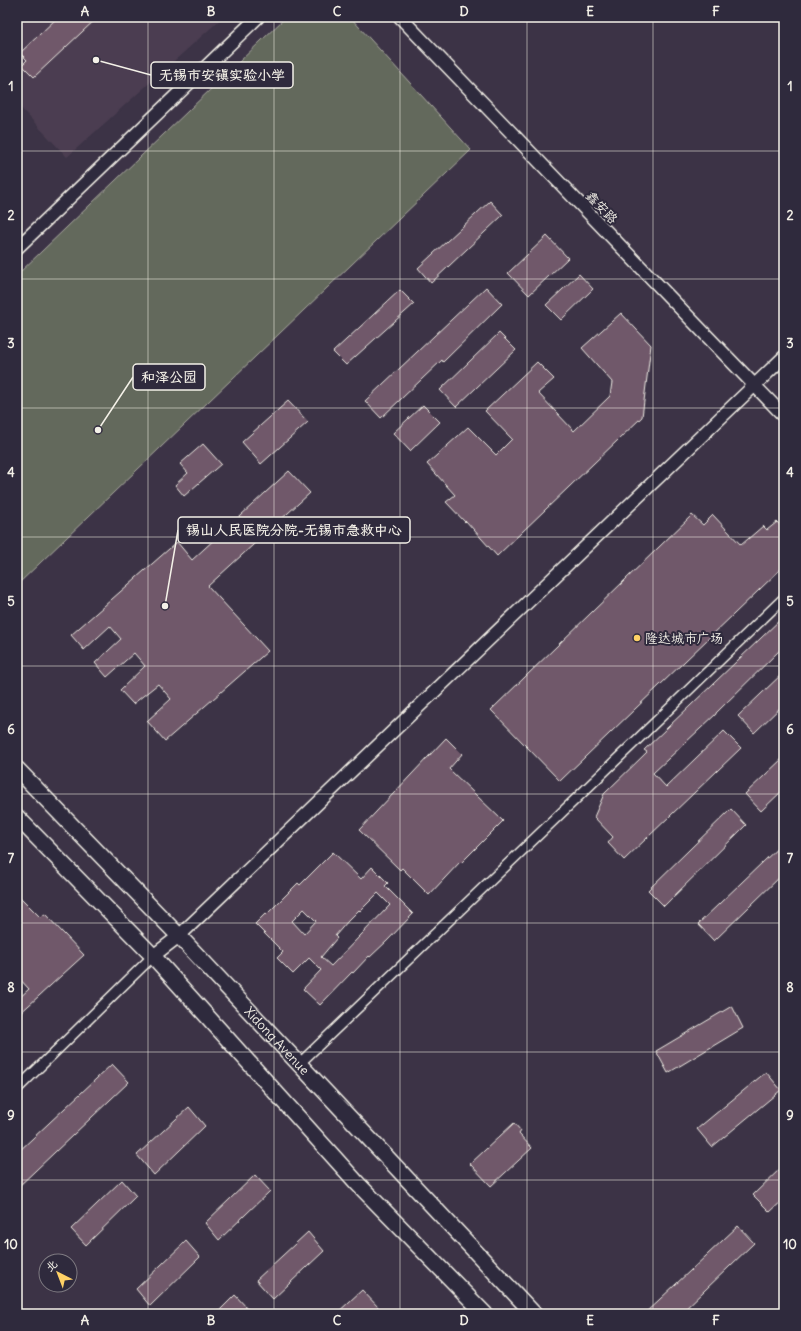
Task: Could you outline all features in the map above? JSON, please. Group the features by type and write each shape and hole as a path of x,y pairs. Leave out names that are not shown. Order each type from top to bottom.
{"main road":[{"name":"Xidong Avenue","path":"17,769 179,936 534,1314"},
{"path":"17,817 153,956 358,1184 485,1314"}],"street":[{"path":"17,248 258,17"},
{"name":"鑫安路","path":"400,17 784,416"},
{"path":"17,1088 153,956 179,936 784,357"},
{"path":"299,1064 550,825 784,598"}],"shaded area":[{"path":"17,17 223,17 67,157 17,104"}],"green space":[{"path":"286,17 350,17 471,150 17,585 17,275"}],"building":[{"path":"58,17 98,17 34,77 22,65 27,60 20,53"},
{"path":"490,201 503,215 431,283 418,268"},
{"path":"547,236 568,258 529,295 508,273"},
{"path":"579,274 593,289 561,320 546,305"},
{"path":"486,287 502,304 443,362 442,360 381,418 365,401"},
{"path":"400,290 414,304 346,365 333,352"},
{"path":"621,313 651,345 642,417 497,556 466,521 465,522 446,502 455,495 427,464 468,427 496,455 512,439 485,411 537,362 554,379 538,393 574,431 610,396 612,382 582,348"},
{"path":"499,333 516,350 456,407 440,390"},
{"path":"288,401 308,422 261,464 242,442"},
{"path":"423,405 440,422 410,451 393,433"},
{"path":"203,444 221,464 184,496 175,485 188,473 180,464"},
{"path":"289,471 310,493 208,586 268,651 165,741 147,721 171,699 158,684 133,704 120,690 145,666 134,653 107,677 95,663 121,639 110,626 84,650 71,635 177,542 192,560"},
{"name":"隆达城市广场","path":"692,515 703,525 713,515 741,545 763,526 767,530 777,522 784,529 784,566 560,781 491,710"},
{"path":"784,616 784,646 716,714 653,773 666,787 724,731 741,748 624,860 608,843 613,837 594,817 604,794 647,752 644,750"},
{"path":"784,672 784,704 754,733 738,716"},
{"path":"446,738 462,754 449,769 503,821 461,863 460,862 429,895 402,868 400,870 359,830"},
{"path":"784,757 784,789 761,811 745,794"},
{"path":"731,809 746,825 664,906 648,890"},
{"path":"784,842 784,873 714,941 698,924"},
{"path":"333,852 361,879 372,867 388,883 385,886 413,914 387,941 370,957 369,956 353,973 352,972 320,1005 303,989 321,970 309,958 293,974 277,958 283,952 255,924 298,883 300,885","holes":["378,893 390,905 331,966 321,957 337,938 335,936 348,921","304,909 316,921 304,934 292,921"]},
{"path":"17,894 40,917 45,914 84,955 17,1016 17,1000 29,989 17,976"},
{"path":"732,1006 743,1028 668,1073 656,1051"},
{"path":"112,1064 129,1082 17,1188 17,1153"},
{"path":"766,1072 781,1090 712,1147 697,1129"},
{"path":"189,1107 205,1126 154,1175 137,1155"},
{"path":"514,1123 521,1131 519,1134 532,1148 491,1186 470,1164"},
{"path":"784,1165 784,1199 770,1212 753,1195"},
{"path":"255,1175 270,1191 219,1240 205,1223"},
{"path":"122,1180 136,1196 86,1245 71,1229"},
{"path":"738,1226 754,1243 680,1314 644,1314"},
{"path":"308,1232 324,1251 273,1299 256,1280"},
{"path":"186,1241 200,1257 150,1306 136,1289"},
{"path":"362,1290 379,1308 373,1314 336,1314"},
{"path":"235,1295 248,1309 243,1314 216,1314"}],"place":[{"name":"无锡市安镇实验小学","path":"96,60"},
{"name":"和泽公园","path":"98,430"},
{"name":"锡山人民医院分院-无锡市急救中心","path":"165,606"},
{"name":"隆达城市广场","path":"637,638"}]}
